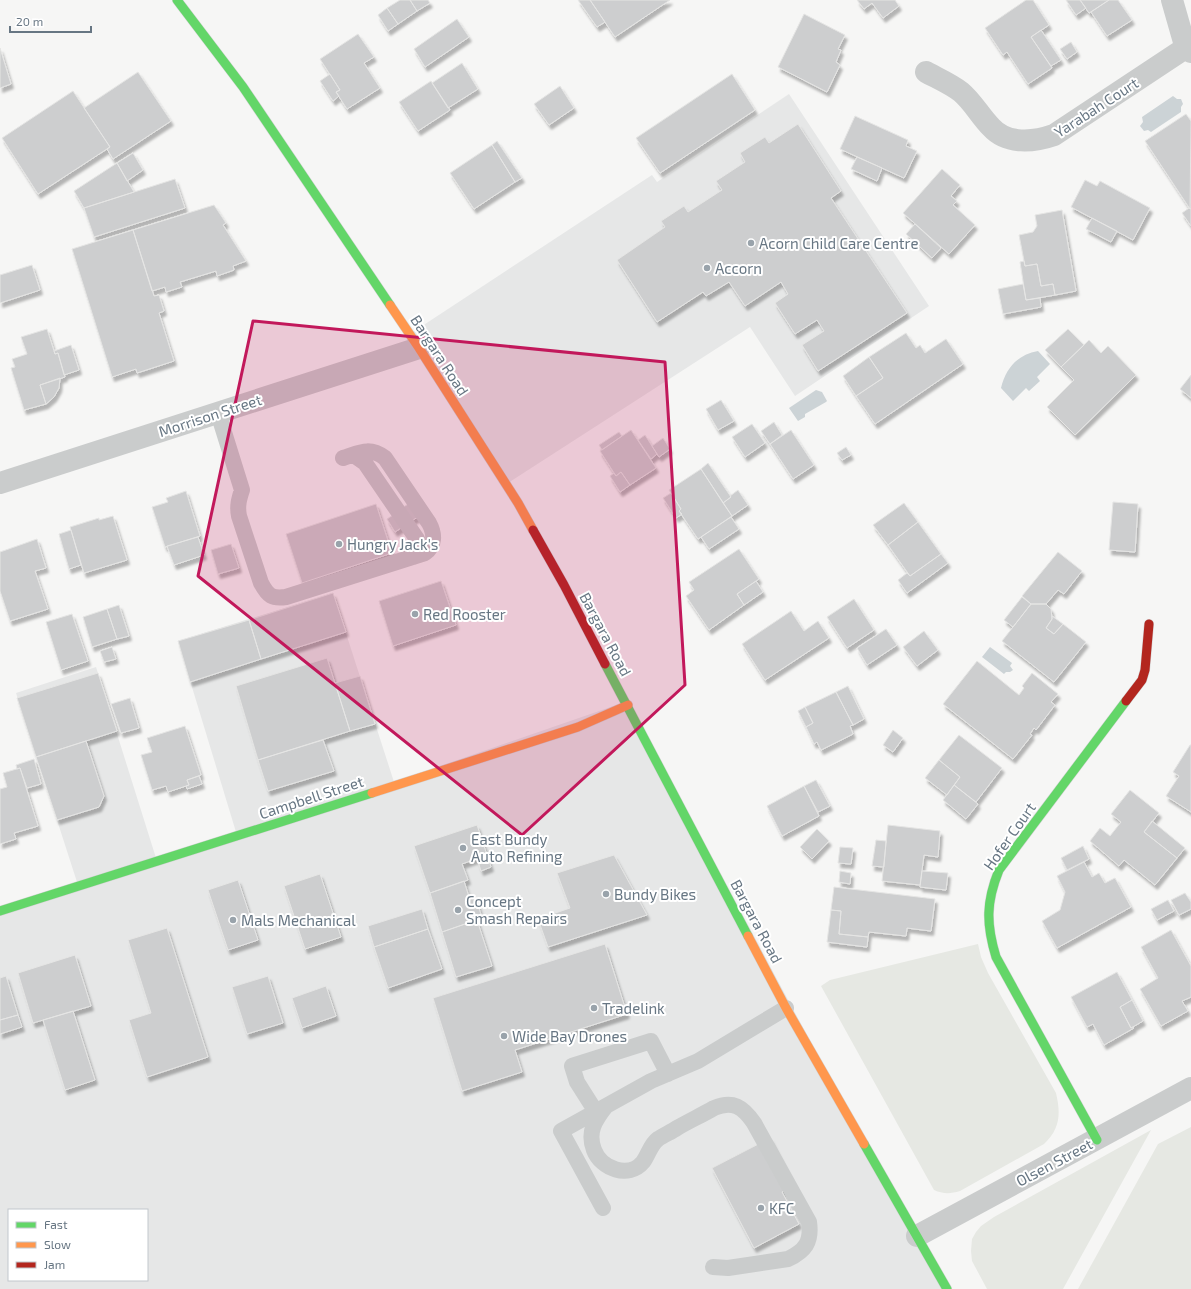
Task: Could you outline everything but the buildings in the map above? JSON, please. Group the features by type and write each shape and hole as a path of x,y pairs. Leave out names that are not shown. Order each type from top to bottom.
{"main road":[{"name":"Bargara Road","path":"176,0 230,69 420,348 518,504 564,585 628,705 786,1008 947,1289"},
{"name":"Bargara Road","path":"194,7 230,69"},
{"name":"Hofer Court","path":"1097,1140 996,957 990,938 988,901 992,884 999,870 1142,680 1145,670 1149,624"},
{"name":"Campbell Street","path":"0,911 568,731 628,705"}],"street":[{"path":"1172,0 1182,35 1189,49"},
{"name":"Yarabah Court","path":"926,72 960,91 973,104 992,128 1002,136 1014,140 1042,140 1054,135 1189,49"},
{"name":"Morrison Street","path":"0,483 420,348"},
{"name":"Olsen Street","path":"917,1236 1191,1088"}],"lane":[{"path":"218,413 242,490 238,502 239,516 261,583 271,597 286,597 413,557 419,550 417,539 365,463 355,456 346,457"},
{"path":"603,1208 561,1131 651,1081 698,1061 786,1008"},
{"path":"601,1109 577,1082 572,1066 650,1041 668,1074"},
{"path":"601,1109 592,1130 591,1140 594,1150 598,1159 615,1170 622,1171 637,1167 644,1162 651,1147 659,1138 722,1105 738,1106 750,1116 809,1222 809,1240 804,1249 796,1256 788,1259 728,1268 713,1267"}],"highlighted area":[{"path":"253,321 665,362 685,685 522,835 198,576"}],"shaded area":[{"name":"Accorn","path":"789,94 929,306 795,396 750,327 508,483 413,332 652,175 657,182"},
{"path":"1173,96 1177,99 1181,99 1183,104 1181,107 1181,112 1151,132 1148,130 1144,131 1140,126 1143,122 1142,117"},
{"path":"1038,351 1050,364 1037,377 1040,381 1029,391 1026,388 1013,401 1001,388 1006,374 1018,359"},
{"path":"816,390 822,392 827,401 805,414 805,417 798,421 789,408"},
{"path":"333,593 394,782 628,701 943,1289 0,1289 0,907 77,882 16,693 96,667 156,858 236,832 178,641"},
{"path":"990,647 1012,663 1010,666 1013,670 1004,674 982,657"},
{"path":"978,944 981,957 988,973 1056,1093 1059,1114 1053,1133 1044,1144 960,1191 944,1193 934,1190 821,986 830,980"},
{"path":"1191,1127 1191,1289 1078,1289 1158,1144"},
{"path":"1151,1130 1063,1289 987,1289 972,1261 971,1251 972,1239 981,1226 994,1217"}],"traffic: fast":[{"path":"177,0 243,87 390,305"},
{"path":"605,664 748,936"},
{"path":"1097,1140 996,957 990,934 989,913 992,892 999,870 1126,701"},
{"path":"0,911 372,793"},
{"path":"864,1144 947,1289"}],"traffic: slow":[{"path":"390,305 518,503 533,530"},
{"path":"372,793 578,727 628,705"},
{"path":"748,936 786,1008 864,1144"}],"traffic: jam":[{"path":"533,530 564,585 605,664"},
{"path":"1126,701 1142,680 1145,670 1149,624"}],"place":[{"name":"Acorn Child Care Centre","path":"751,243"},
{"name":"Accorn","path":"707,268"},
{"name":"Hungry Jack's","path":"339,544"},
{"name":"Red Rooster","path":"415,614"},
{"name":"East Bundy Auto Refining","path":"463,848"},
{"name":"Bundy Bikes","path":"606,894"},
{"name":"Concept Smash Repairs","path":"458,910"},
{"name":"Mals Mechanical","path":"233,920"},
{"name":"Tradelink","path":"594,1008"},
{"name":"Wide Bay Drones","path":"504,1036"},
{"name":"KFC","path":"761,1208"}]}
